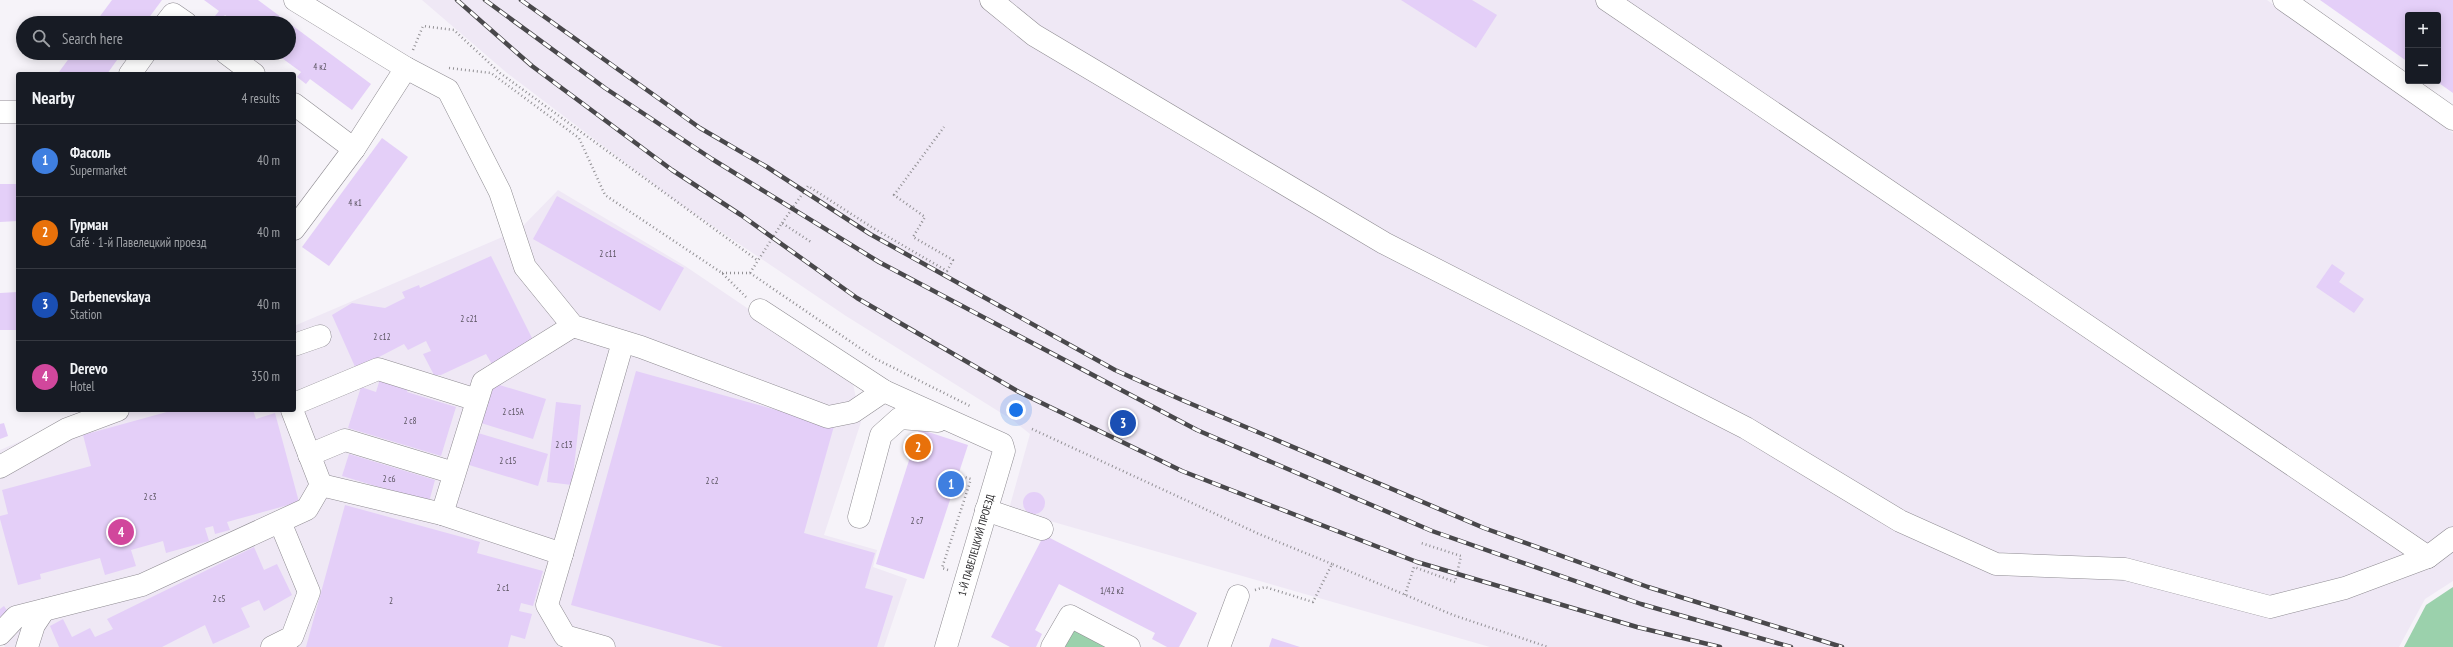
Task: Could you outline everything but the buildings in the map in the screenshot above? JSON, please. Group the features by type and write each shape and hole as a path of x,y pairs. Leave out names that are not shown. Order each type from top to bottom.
{"street":[{"path":"295,0 406,68 448,90 500,192 525,267 572,326 624,342 828,417 853,412 884,391"},
{"path":"991,0 1034,35 1384,243 1746,428 1900,521 1996,564 2125,569 2270,607 2345,588 2428,557 2453,538"},
{"path":"1607,0 2428,557"},
{"path":"2284,0 2453,119"},
{"path":"131,72 140,60"},
{"path":"235,60 251,72"},
{"path":"296,226 354,149 406,68"},
{"path":"296,106 354,149"},
{"path":"0,112 16,112"},
{"path":"760,310 884,391 953,423"},
{"path":"442,514 483,382 572,326"},
{"path":"296,344 320,336"},
{"path":"604,647 565,636 547,605 624,342"},
{"path":"296,403 378,369 477,400"},
{"path":"0,467 67,429 113,412"},
{"path":"293,412 321,485"},
{"path":"859,517 881,435 900,418 953,423"},
{"name":"1-Й ПАВЕЛЕЦКИЙ ПРОЕЗД","path":"947,647 1004,452 1002,444 953,423"},
{"path":"309,455 345,440 454,473"},
{"path":"321,485 442,514 562,554"},
{"path":"0,634 16,616 142,584 280,522 307,509 321,485"},
{"path":"986,510 1042,529"},
{"path":"272,647 292,637 309,592 280,522"},
{"path":"1219,647 1238,596"},
{"path":"27,647 34,625 44,610"},
{"path":"1052,647 1070,616 1130,647"}],"path":[{"path":"406,68 423,26 454,30 500,73 757,260"},
{"path":"444,67 491,73 579,138 605,195 722,273 760,310"},
{"path":"722,273 750,273 757,260 808,186 873,228 947,271 953,260 913,237 925,217 894,195 944,126"},
{"path":"782,223 811,242"},
{"path":"1032,429 1252,531 1453,615 1548,647"},
{"path":"1405,595 1414,566 1455,582 1461,556 1421,543"},
{"path":"1238,596 1265,587 1313,602 1332,564"}],"shaded area":[{"path":"422,0 2267,0 2453,133 2453,581 2425,599 2399,647 1490,647 1009,509 1030,434 1014,421 846,316 677,202 507,73"},
{"path":"558,190 685,266 852,379 861,422 824,535 877,550 873,567 907,579 884,647 5,647 0,636 0,450 89,412 296,412 296,325 519,230"}],"green space":[{"path":"2453,587 2453,647 2404,647 2426,605"},
{"path":"1074,629 1111,647 1065,647"}],"railway":[{"path":"457,0 532,66 672,170 741,215 857,298 1019,392 1182,471 1417,562 1637,627 1720,647"},
{"path":"485,0 605,88 712,159 879,262 1197,430 1432,531 1641,604 1791,647"},
{"path":"521,0 700,128 767,167 870,234 1115,370 1182,400 1484,528 1648,587 1842,647"}],"place":[{"name":"Derbenevskaya","path":"1123,423"},
{"name":"Гурман","path":"918,447"},
{"name":"Фасоль","path":"951,484"},
{"name":"Derevo","path":"121,532"}]}
